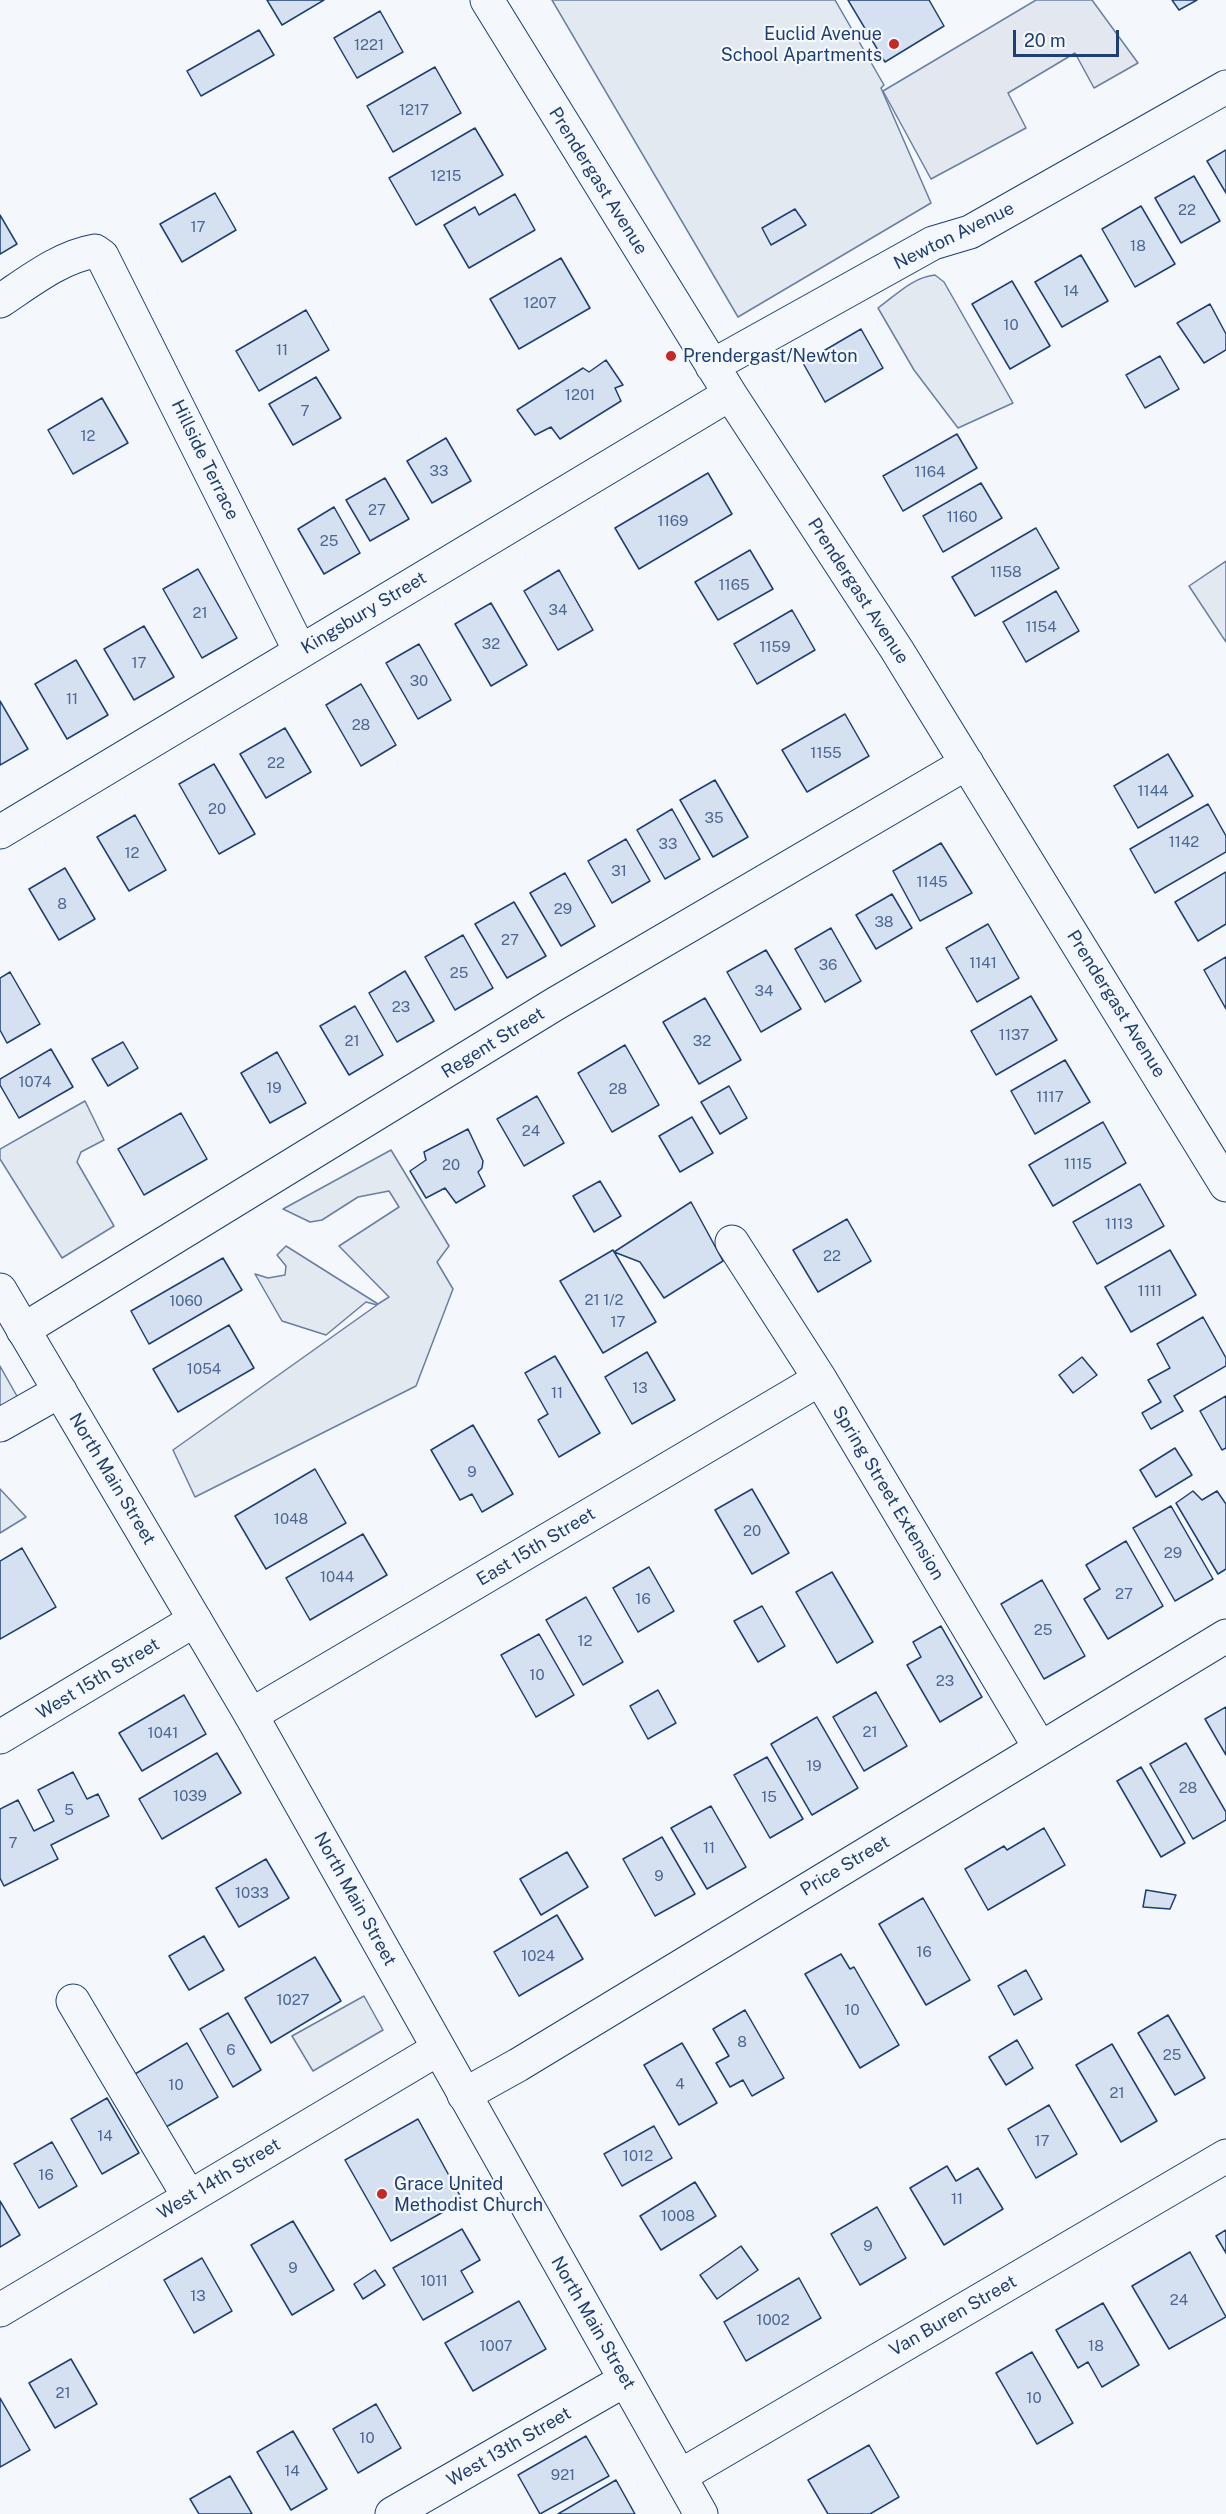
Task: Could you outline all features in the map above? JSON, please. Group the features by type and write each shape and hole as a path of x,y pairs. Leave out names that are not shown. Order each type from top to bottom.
{"main road":[{"name":"Prendergast Avenue","path":"487,0 712,366 897,650 1224,1177"},
{"name":"Newton Avenue","path":"712,366 933,243 970,232 1226,87"},
{"name":"Hillside Terrace","path":"0,301 42,273 86,253 95,251 102,256 300,651"},
{"name":"Kingsbury Street","path":"0,832 730,394"},
{"name":"Regent Street","path":"23,1330 555,1004 967,763"},
{"name":"Spring Street Extension","path":"732,1242 820,1379 1040,1748"},
{"name":"North Main Street","path":"0,1290 251,1714 701,2514"},
{"name":"East 15th Street","path":"251,1714 820,1379"},
{"path":"0,1425 60,1391"},
{"name":"West 15th Street","path":"0,1737 195,1620"},
{"name":"Price Street","path":"464,2095 518,2066 1226,1636"},
{"path":"73,2001 189,2197"},
{"name":"West 14th Street","path":"0,2310 438,2049"},
{"name":"Van Buren Street","path":"680,2476 1226,2156"},
{"name":"West 13th Street","path":"392,2514 625,2380"}],"shaded area":[{"path":"552,0 835,0 884,85 881,88 931,203 738,317"},
{"path":"1036,0 1092,0 1138,63 1094,88 1075,53 1008,93 1026,128 931,179 883,91"},
{"path":"935,275 944,282 1013,403 958,428 914,370 878,308 912,283"},
{"path":"1226,561 1226,642 1189,586"},
{"path":"85,1101 104,1140 81,1152 77,1162 114,1226 62,1258 0,1159 0,1149"},
{"path":"391,1150 449,1246 437,1262 453,1289 416,1386 195,1497 173,1450 377,1305 366,1302 326,1335 282,1321 255,1274 268,1278 285,1275 286,1266 277,1255 286,1246 378,1304 389,1297 339,1246 399,1207 389,1191 358,1197 322,1220 310,1222 283,1209"},
{"path":"0,1366 18,1398 0,1410"},
{"path":"0,1489 26,1517 0,1533"},
{"path":"364,1996 383,2030 313,2071 292,2036"}],"building":[{"path":"267,0 324,0 282,25"},
{"name":"Euclid Avenue School Apartments","path":"848,0 929,0 944,26 885,62"},
{"path":"1172,0 1197,0 1179,10"},
{"path":"380,11 403,52 357,78 334,38"},
{"path":"259,30 274,55 201,96 187,71"},
{"path":"435,67 461,113 393,152 367,106"},
{"path":"475,128 503,175 416,225 389,178"},
{"path":"1226,150 1226,193 1207,161"},
{"path":"1194,176 1220,221 1181,243 1155,198"},
{"path":"215,193 236,230 182,262 160,224"},
{"path":"515,194 535,230 469,268 444,225 475,207 479,215"},
{"path":"1141,206 1175,264 1135,287 1102,229"},
{"path":"795,209 806,225 771,245 762,228"},
{"path":"0,215 17,244 0,254"},
{"path":"1081,255 1108,301 1062,327 1035,282"},
{"path":"561,258 590,308 519,349 490,299"},
{"path":"1012,281 1050,346 1010,369 972,304"},
{"path":"1210,304 1226,334 1226,350 1204,363 1177,323"},
{"path":"306,310 329,350 259,391 236,351"},
{"path":"861,329 883,368 825,402 803,363"},
{"path":"1160,356 1179,389 1145,408 1126,375"},
{"path":"606,360 623,385 615,388 621,401 560,439 551,427 535,435 517,410 583,368 589,372"},
{"path":"316,377 341,418 293,445 269,404"},
{"path":"102,398 128,443 73,474 48,430"},
{"path":"957,434 977,468 903,511 883,476"},
{"path":"446,438 471,481 432,503 407,461"},
{"path":"708,473 732,514 639,569 615,528"},
{"path":"385,478 409,519 370,541 346,500"},
{"path":"981,483 1002,518 943,552 923,516"},
{"path":"334,507 360,553 324,574 298,529"},
{"path":"1036,528 1059,568 975,616 952,577"},
{"path":"750,550 773,589 718,620 695,582"},
{"path":"198,569 237,638 202,658 163,589"},
{"path":"559,570 593,630 558,650 524,591"},
{"path":"1056,591 1079,631 1026,662 1003,622"},
{"path":"491,603 527,665 491,686 455,624"},
{"path":"792,610 815,650 757,684 734,644"},
{"path":"144,626 174,677 134,700 104,649"},
{"path":"419,644 451,700 418,719 386,663"},
{"path":"76,660 108,715 67,739 35,684"},
{"path":"361,684 396,745 361,766 326,705"},
{"path":"0,701 28,749 0,765"},
{"path":"845,714 869,756 807,792 782,750"},
{"path":"285,728 311,772 266,798 240,754"},
{"path":"1168,754 1193,796 1138,828 1114,786"},
{"path":"214,764 255,834 219,854 179,784"},
{"path":"715,780 748,837 713,857 680,800"},
{"path":"1208,804 1226,836 1226,852 1155,893 1130,849"},
{"path":"672,809 700,859 665,879 637,830"},
{"path":"135,815 166,870 129,891 97,837"},
{"path":"626,839 650,881 612,903 588,861"},
{"path":"941,843 972,893 920,921 893,871"},
{"path":"65,868 95,919 59,940 29,889"},
{"path":"1226,872 1226,924 1198,941 1175,902"},
{"path":"565,873 595,926 561,946 530,893"},
{"path":"892,894 912,928 876,949 856,915"},
{"path":"514,902 546,956 507,978 475,924"},
{"path":"988,924 1019,978 977,1002 946,948"},
{"path":"831,928 861,981 825,1002 795,949"},
{"path":"463,935 493,988 455,1010 425,957"},
{"path":"766,950 801,1009 761,1032 727,972"},
{"path":"1226,957 1226,1009 1204,970"},
{"path":"405,971 434,1021 397,1042 369,993"},
{"path":"10,972 40,1024 7,1043 0,1030 0,978"},
{"path":"1031,996 1057,1040 996,1075 971,1031"},
{"path":"705,998 741,1060 699,1084 663,1022"},
{"path":"355,1006 383,1055 349,1075 320,1026"},
{"path":"123,1042 138,1068 108,1086 92,1059"},
{"path":"625,1045 659,1105 612,1132 578,1073"},
{"path":"51,1049 73,1087 19,1118 0,1085 0,1079"},
{"path":"277,1052 306,1103 270,1123 241,1073"},
{"path":"1065,1060 1090,1102 1035,1134 1011,1091"},
{"path":"729,1086 747,1118 720,1134 701,1102"},
{"path":"537,1096 564,1143 524,1166 497,1119"},
{"path":"181,1113 207,1159 144,1195 118,1149"},
{"path":"692,1117 713,1153 680,1172 659,1136"},
{"path":"1103,1122 1126,1163 1053,1206 1029,1165"},
{"path":"468,1129 483,1161 482,1168 478,1172 485,1186 456,1203 445,1188 426,1198 410,1171 426,1160 424,1152"},
{"path":"600,1181 621,1216 594,1232 573,1196"},
{"path":"1140,1184 1164,1226 1097,1264 1073,1222"},
{"path":"691,1202 723,1261 664,1298 640,1262 614,1252"},
{"path":"847,1219 871,1261 818,1292 793,1250"},
{"path":"613,1250 656,1322 603,1353 560,1281"},
{"path":"1170,1250 1196,1295 1131,1332 1105,1287"},
{"path":"223,1258 242,1290 149,1344 131,1311"},
{"path":"1203,1317 1226,1358 1226,1366 1174,1396 1183,1411 1151,1429 1142,1413 1161,1402 1148,1380 1170,1368 1157,1344"},
{"path":"229,1325 254,1368 178,1412 153,1369"},
{"path":"647,1352 675,1400 632,1424 605,1377"},
{"path":"555,1356 600,1433 559,1457 538,1420 548,1414 525,1373"},
{"path":"1082,1357 1097,1375 1073,1393 1059,1375"},
{"path":"1226,1396 1226,1448 1222,1450 1200,1411"},
{"path":"473,1425 513,1494 482,1512 472,1494 460,1500 431,1450"},
{"path":"1175,1448 1192,1475 1156,1497 1140,1470"},
{"path":"315,1469 346,1523 266,1569 235,1516"},
{"path":"752,1489 789,1553 752,1574 715,1510"},
{"path":"1193,1491 1202,1500 1217,1491 1226,1504 1226,1569 1218,1574 1176,1503"},
{"path":"1171,1506 1213,1579 1175,1601 1133,1528"},
{"path":"363,1534 387,1575 310,1620 286,1578"},
{"path":"1126,1541 1163,1606 1108,1639 1084,1599 1100,1589 1086,1565"},
{"path":"22,1548 56,1607 0,1639 0,1561"},
{"path":"649,1567 674,1611 638,1632 613,1588"},
{"path":"832,1572 873,1642 837,1663 796,1592"},
{"path":"1042,1580 1085,1656 1044,1679 1001,1604"},
{"path":"586,1597 623,1662 583,1685 546,1620"},
{"path":"762,1606 785,1646 758,1662 734,1621"},
{"path":"941,1626 982,1697 940,1722 907,1665 921,1657 913,1642"},
{"path":"539,1634 574,1695 536,1717 501,1655"},
{"path":"658,1690 676,1723 648,1739 630,1706"},
{"path":"876,1692 907,1746 864,1771 833,1717"},
{"path":"184,1695 206,1734 142,1771 119,1733"},
{"path":"1226,1707 1226,1755 1205,1719"},
{"path":"817,1717 858,1788 812,1815 771,1744"},
{"path":"1186,1743 1226,1812 1226,1820 1193,1839 1150,1764"},
{"path":"217,1753 241,1793 162,1839 139,1799"},
{"path":"767,1757 803,1819 770,1838 734,1775"},
{"path":"1141,1767 1185,1843 1161,1857 1117,1781"},
{"path":"73,1772 87,1799 98,1794 109,1816 51,1845 58,1859 4,1886 0,1878 0,1809 18,1800 34,1831 54,1821 38,1790"},
{"path":"711,1806 746,1867 707,1889 671,1828"},
{"path":"1044,1828 1065,1865 988,1910 965,1869 1004,1846 1007,1850"},
{"path":"662,1837 695,1894 655,1916 623,1859"},
{"path":"567,1852 588,1887 541,1915 520,1879"},
{"path":"266,1859 289,1898 239,1927 216,1888"},
{"path":"1146,1890 1176,1895 1170,1909 1143,1907"},
{"path":"923,1898 970,1980 926,2005 879,1924"},
{"path":"557,1915 583,1959 519,1996 494,1952"},
{"path":"204,1936 224,1970 189,1990 169,1956"},
{"path":"841,1954 850,1969 854,1967 899,2045 860,2068 805,1974"},
{"path":"315,1957 341,2001 271,2043 245,1998"},
{"path":"1026,1970 1042,1999 1014,2015 998,1986"},
{"path":"745,2010 784,2078 752,2096 743,2080 730,2087 716,2063 729,2056 713,2029"},
{"path":"228,2013 261,2070 233,2087 200,2029"},
{"path":"1168,2015 1205,2078 1175,2095 1138,2033"},
{"path":"1017,2040 1033,2068 1006,2085 989,2057"},
{"path":"187,2043 218,2097 166,2127 135,2074"},
{"path":"682,2043 717,2103 679,2125 644,2065"},
{"path":"1112,2044 1157,2121 1121,2142 1076,2065"},
{"path":"107,2098 139,2153 102,2174 71,2119"},
{"path":"1049,2105 1077,2154 1036,2178 1008,2129"},
{"path":"418,2119 463,2201 391,2241 345,2160"},
{"path":"654,2126 672,2158 622,2186 604,2154"},
{"path":"52,2142 77,2186 39,2208 14,2164"},
{"path":"947,2166 956,2181 978,2168 1003,2209 944,2245 910,2188"},
{"path":"695,2182 716,2216 661,2250 640,2216"},
{"path":"0,2201 20,2235 0,2247"},
{"path":"877,2207 906,2258 860,2285 831,2234"},
{"path":"293,2221 334,2290 292,2315 251,2245"},
{"path":"462,2229 480,2260 461,2271 473,2292 423,2320 393,2268"},
{"path":"1226,2230 1226,2253 1216,2236"},
{"path":"741,2246 758,2270 717,2299 700,2275"},
{"path":"1190,2252 1226,2317 1169,2349 1132,2286"},
{"path":"202,2258 232,2311 194,2333 164,2280"},
{"path":"375,2270 385,2285 363,2299 354,2284"},
{"path":"799,2278 821,2318 746,2361 724,2322"},
{"path":"519,2301 546,2349 473,2391 445,2343"},
{"path":"1103,2303 1139,2365 1102,2387 1088,2362 1078,2368 1056,2330"},
{"path":"1032,2352 1073,2423 1037,2444 996,2373"},
{"path":"71,2359 97,2404 55,2428 29,2383"},
{"path":"0,2398 30,2450 0,2467"},
{"path":"376,2404 401,2448 358,2473 333,2429"},
{"path":"293,2431 327,2489 291,2510 257,2452"},
{"path":"586,2436 609,2476 540,2514 518,2475"},
{"path":"869,2445 899,2497 870,2514 828,2514 808,2480"},
{"path":"230,2476 252,2514 199,2514 190,2499"},
{"path":"616,2480 635,2514 558,2514"}],"place":[{"name":"Euclid Avenue School Apartments","path":"894,44"},
{"name":"Prendergast/Newton","path":"671,356"},
{"name":"Grace United Methodist Church","path":"382,2194"}]}
